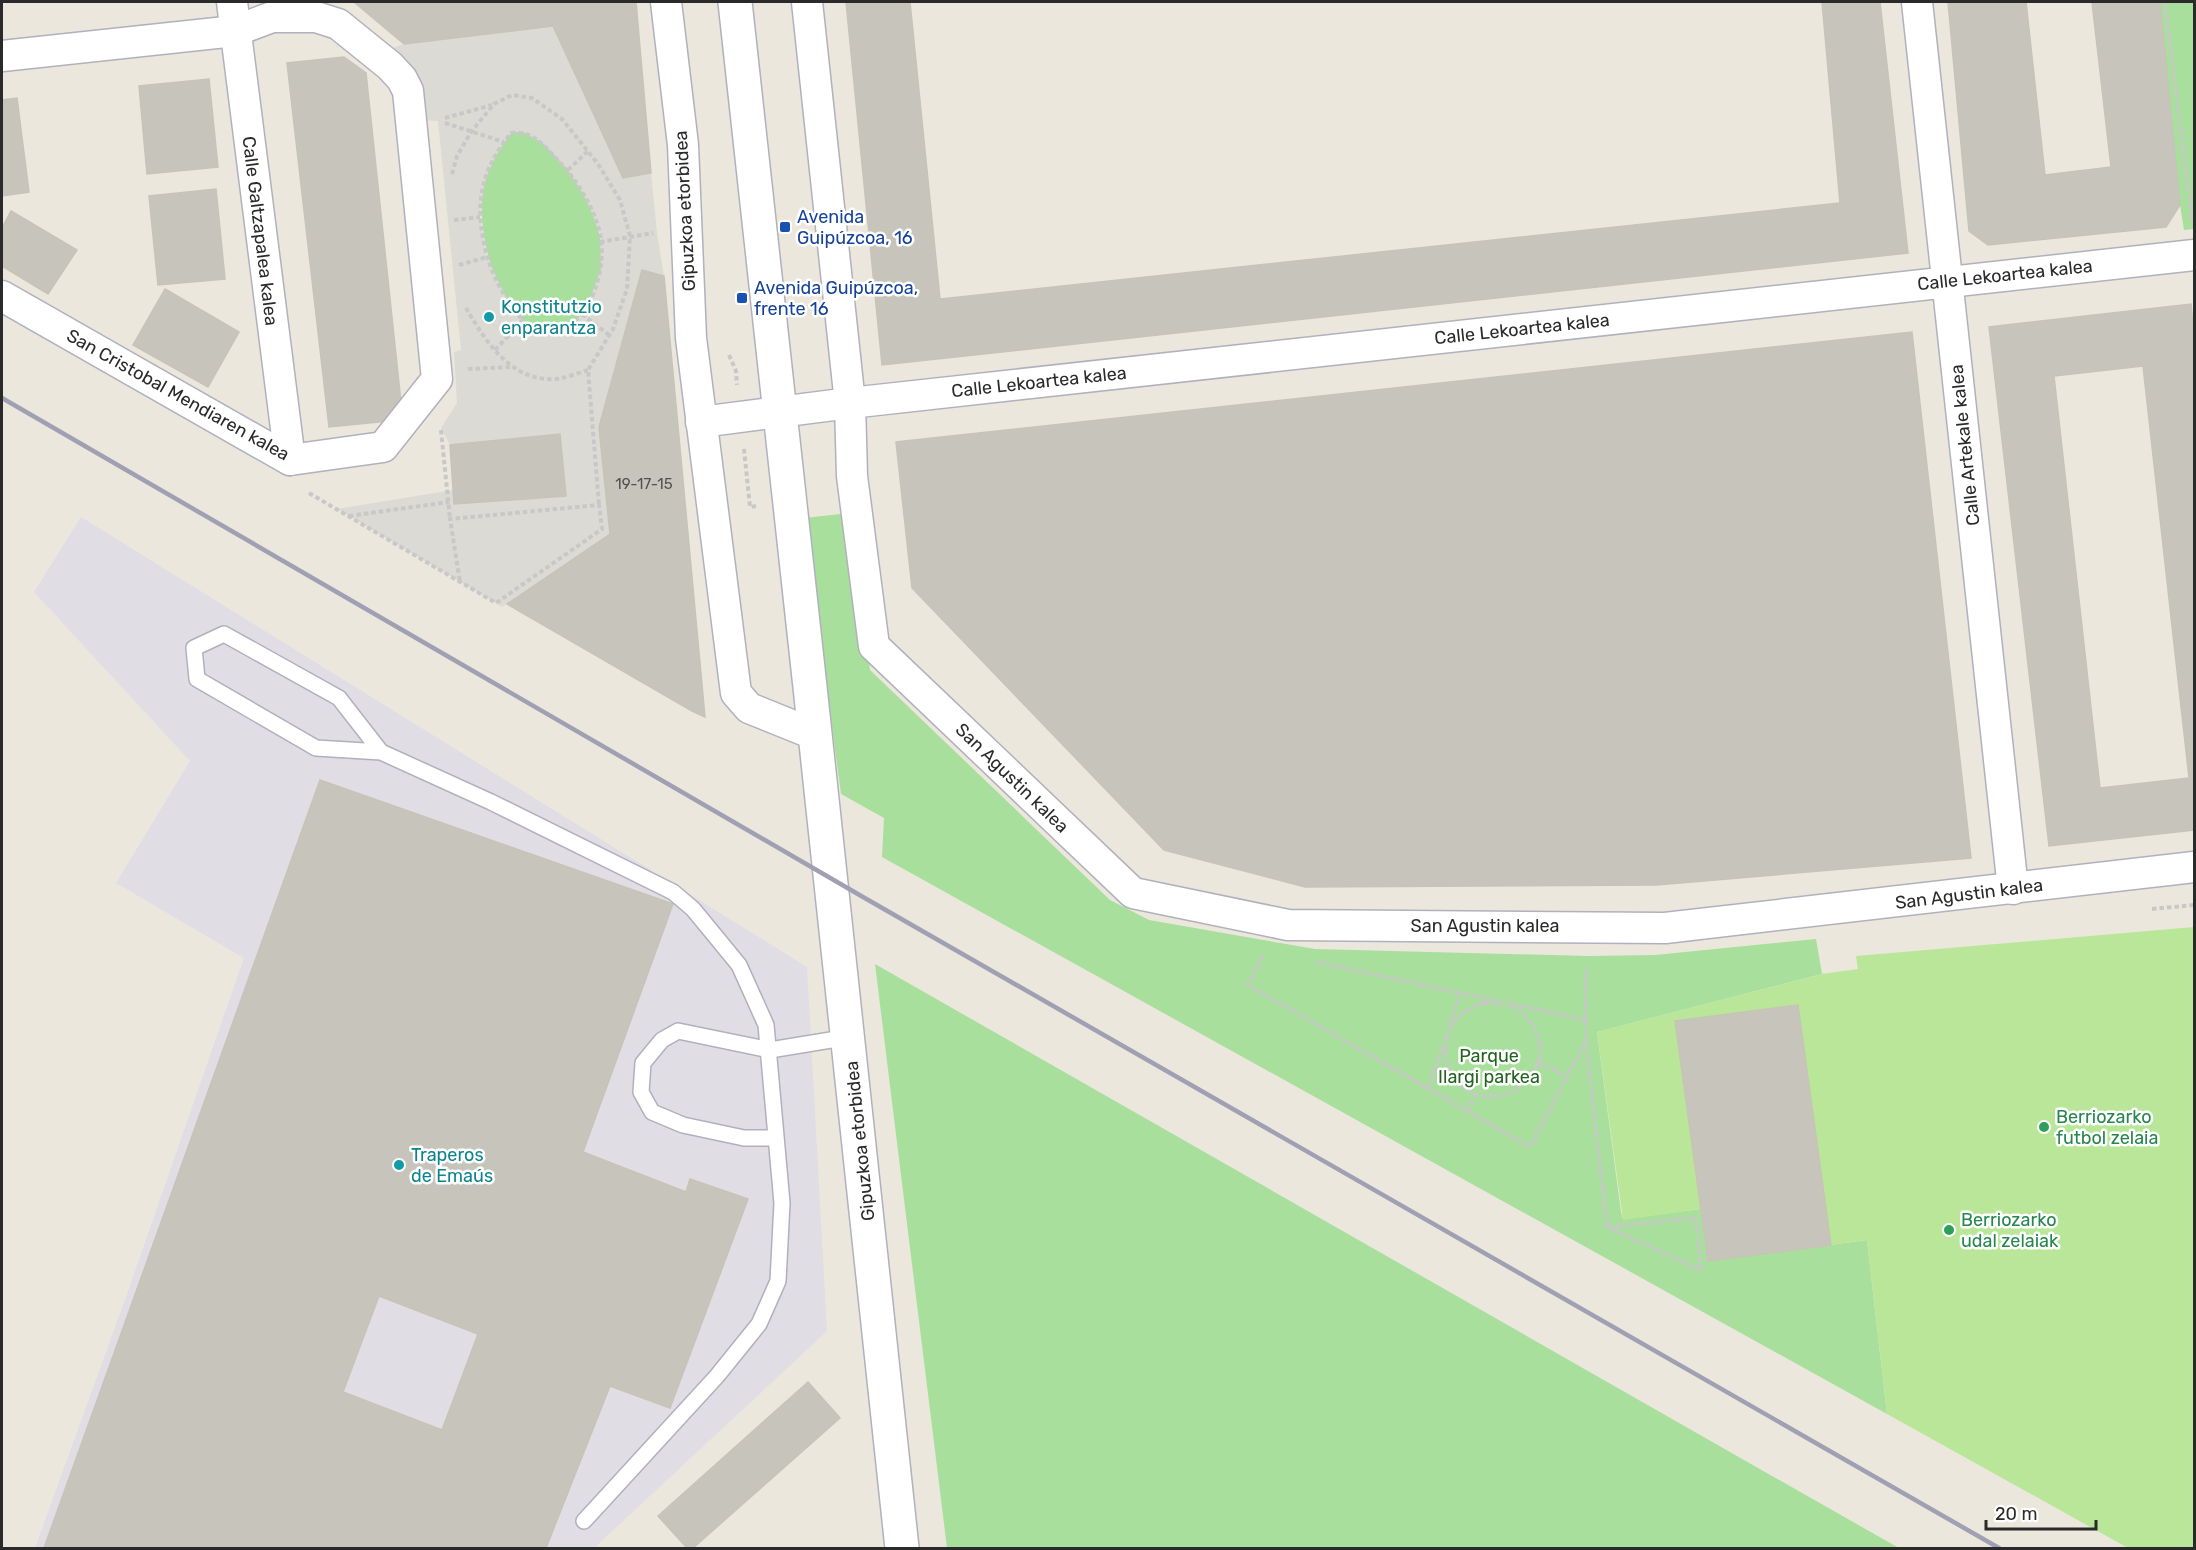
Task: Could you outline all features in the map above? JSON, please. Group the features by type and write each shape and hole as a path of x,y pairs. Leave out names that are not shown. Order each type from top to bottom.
{"main road":[{"name":"Gipuzkoa etorbidea","path":"735,2 849,1037 902,1548"}],"street":[{"name":"Calle Galtzapalea kalea","path":"232,2 290,460"},
{"name":"Gipuzkoa etorbidea","path":"666,2 683,145 691,338 736,693 749,708 816,735"},
{"path":"701,422 850,403 807,2"},
{"name":"Calle Artekale kalea","path":"1917,2 2013,889"},
{"name":"San Cristobal Mendiaren kalea","path":"2,296 290,460 383,447 437,379 408,91 402,79 390,66 338,24 316,17 272,17 235,31"},
{"path":"2,56 235,31"},
{"name":"Calle Lekoartea kalea","path":"850,403 2194,255"},
{"name":"San Agustin kalea","path":"850,403 852,476 874,646 1133,893 1288,925 1665,928 2194,867"}],"lane":[{"path":"381,752 339,698 301,676 224,634 194,648 197,679 316,748 381,752 491,802 673,892 693,909 739,965 766,1025 782,1203 778,1281 759,1324 717,1376 584,1521"},
{"path":"775,1138 744,1138 682,1125 652,1112 641,1092 643,1063 662,1040 678,1031 770,1050 849,1037"}],"path":[{"path":"2165,2 2192,225"},
{"path":"309,493 496,603 602,529 588,370 609,335 627,289 630,236 620,200 598,164 562,119 532,98 512,95 494,104 438,120 504,142"},
{"path":"452,177 457,156 471,132 494,104"},
{"path":"522,131 542,142 568,170 587,200 600,234 601,269 586,309 574,323 559,331 545,331 523,320 510,306 498,284 488,257 480,217 484,182 504,142 511,133 522,131"},
{"path":"568,170 588,151"},
{"path":"448,221 480,217"},
{"path":"600,242 657,233"},
{"path":"453,267 488,257"},
{"path":"465,306 485,341 513,367 533,377 557,379 588,370"},
{"path":"582,314 609,335"},
{"path":"495,350 523,320"},
{"path":"467,370 513,367"},
{"path":"441,428 450,519 460,582"},
{"path":"349,516 449,502"},
{"path":"450,519 599,505"},
{"path":"1263,956 1248,985 1530,1148 1586,1041"},
{"path":"1317,962 1586,1020"},
{"path":"1586,968 1586,1041 1607,1227"},
{"path":"1428,1088 1446,1039 1451,1026 1459,1015 1483,1003 1511,1004 1531,1023 1538,1036 1540,1049 1538,1062 1532,1077 1521,1088 1507,1095 1491,1097 1476,1094 1464,1088 1454,1078 1446,1059 1446,1039 1460,993"},
{"path":"1538,1062 1567,1076"},
{"path":"1467,1112 1476,1094"},
{"path":"1696,1218 1701,1270 1659,1251 1607,1227 1696,1218"}],"shaded area":[{"name":"Konstitutzio enparantza","path":"553,26 623,177 651,173 664,276 642,270 599,427 610,534 502,607 337,509 453,490 454,504 566,496 560,434 450,445 441,428 457,403 454,352 461,350 438,121 424,120 388,50 404,44","holes":["522,131 542,142 568,170 587,200 600,234 601,269 586,309 574,323 559,331 545,331 533,327 510,306 487,257 480,217 484,182 499,149 511,133"]},
{"name":"Traperos de Emaús","path":"81,517 807,967 827,1331 594,1548 35,1548 126,1297 244,958 116,883 190,761 34,592"}],"green space":[{"path":"2160,2 2194,2 2194,229 2184,230 2180,205"},
{"path":"522,131 542,142 566,167 586,200 600,237 601,271 589,302 574,323 558,331 537,329 519,318 505,299 494,275 482,223 485,181 493,162 511,133"},
{"name":"Parque Ilargi parkea","path":"850,513 870,670 1110,900 1149,920 1315,949 1589,956 1655,955 1816,939 1822,974 1597,1032 1621,1212 1623,1219 1701,1209 1708,1261 1867,1240 1887,1414 882,857 884,818 841,794 804,518"},
{"name":"Berriozarko udal zelaiak","path":"2194,927 2194,1548 2128,1548 1887,1414 1867,1240 1708,1261 1700,1209 1623,1220 1597,1032 1822,974 1858,969 1856,956"},
{"path":"875,964 1765,1472 1899,1548 947,1548"}],"building":[{"path":"354,2 636,2 651,173 623,178 553,26 404,44"},
{"path":"846,2 910,2 940,299 1840,203 1822,2 1880,2 1908,253 882,365"},
{"path":"1948,2 2026,2 2045,175 2111,167 2092,2 2160,2 2180,205 2166,227 1988,245 1969,231"},
{"path":"344,57 366,73 401,402 389,421 329,427 287,63"},
{"path":"209,79 218,167 147,174 139,86"},
{"path":"17,98 29,192 2,196 2,100"},
{"path":"216,189 225,279 158,285 149,196"},
{"path":"11,211 77,250 48,294 2,266 2,228"},
{"path":"642,270 664,276 705,717 507,604 610,534 599,427"},
{"path":"165,289 239,332 208,387 133,345"},
{"path":"2191,304 2194,335 2194,830 2049,846 1989,327","holes":["2143,366 2189,778 2100,788 2054,376"]},
{"path":"1912,332 1971,858 1657,885 1305,887 1164,850 912,588 896,442"},
{"path":"560,434 566,496 454,504 450,445"},
{"name":"Traperos de Emaús","path":"320,780 673,904 583,1152 686,1192 690,1179 748,1199 670,1408 610,1386 546,1548 44,1548","holes":["379,1296 478,1334 442,1430 343,1392"]},
{"path":"1798,1005 1831,1245 1708,1261 1675,1021"},
{"path":"808,1382 840,1418 693,1548 687,1548 658,1516"}],"railway":[{"path":"2,398 863,897 1999,1548"}],"place":[{"name":"Avenida Guipúzcoa, 16","path":"785,227"},
{"name":"Avenida Guipúzcoa, frente 16","path":"742,298"},
{"name":"Konstitutzio enparantza","path":"489,317"},
{"name":"Berriozarko futbol zelaia","path":"2044,1127"},
{"name":"Traperos de Emaús","path":"399,1165"},
{"name":"Berriozarko udal zelaiak","path":"1949,1230"}]}
